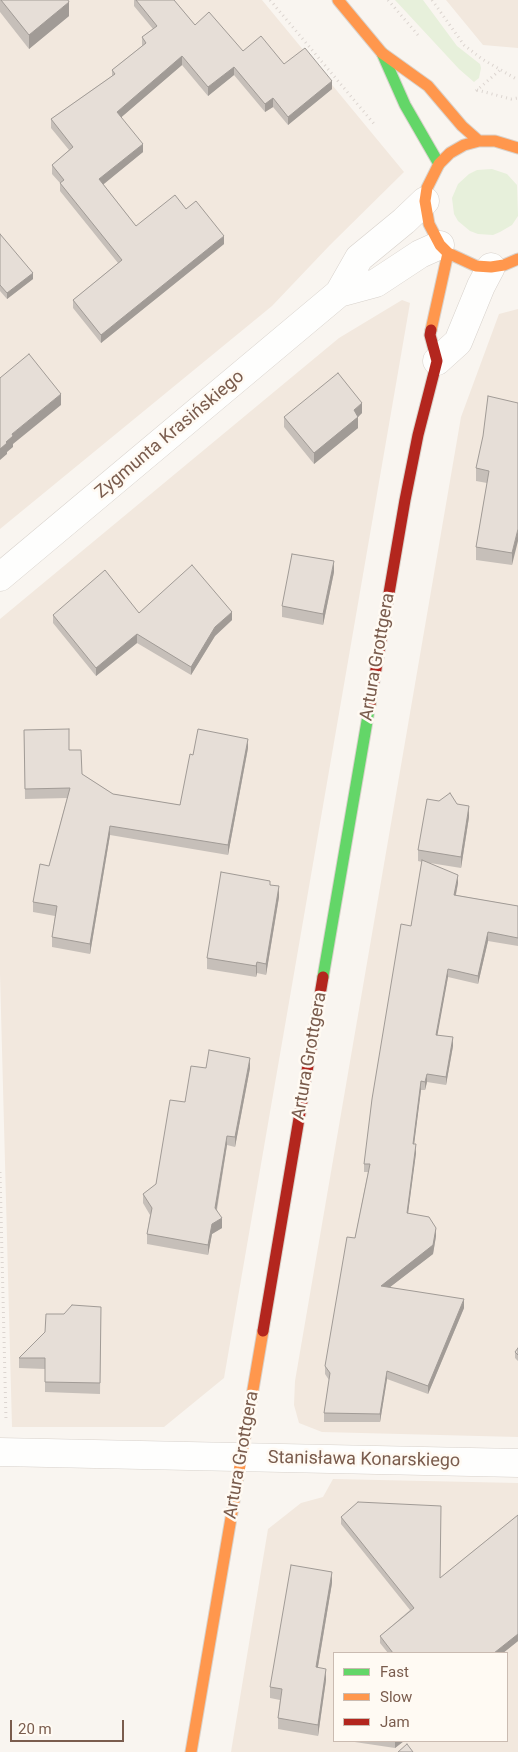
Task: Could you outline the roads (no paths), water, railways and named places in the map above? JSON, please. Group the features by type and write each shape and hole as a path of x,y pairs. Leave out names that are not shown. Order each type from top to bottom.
{"street":[{"path":"338,0 382,53 428,86 462,126 479,141"},
{"path":"382,53 405,105 439,164"},
{"path":"511,262 476,266 461,260 444,249 429,224 425,201 427,188 439,164 450,153 464,145 479,141 495,140 515,143"},
{"name":"Zygmunta Krasińskiego","path":"0,577 339,294 359,258 425,201"},
{"name":"Zygmunta Krasińskiego","path":"339,294 376,283 420,254 444,249"},
{"name":"Artura Grottgera","path":"191,1752 404,510 418,435 437,361 430,335 444,249"},
{"path":"437,361 458,342 481,286 511,262"},
{"name":"Stanisława Konarskiego","path":"0,1452 518,1463"}]}
